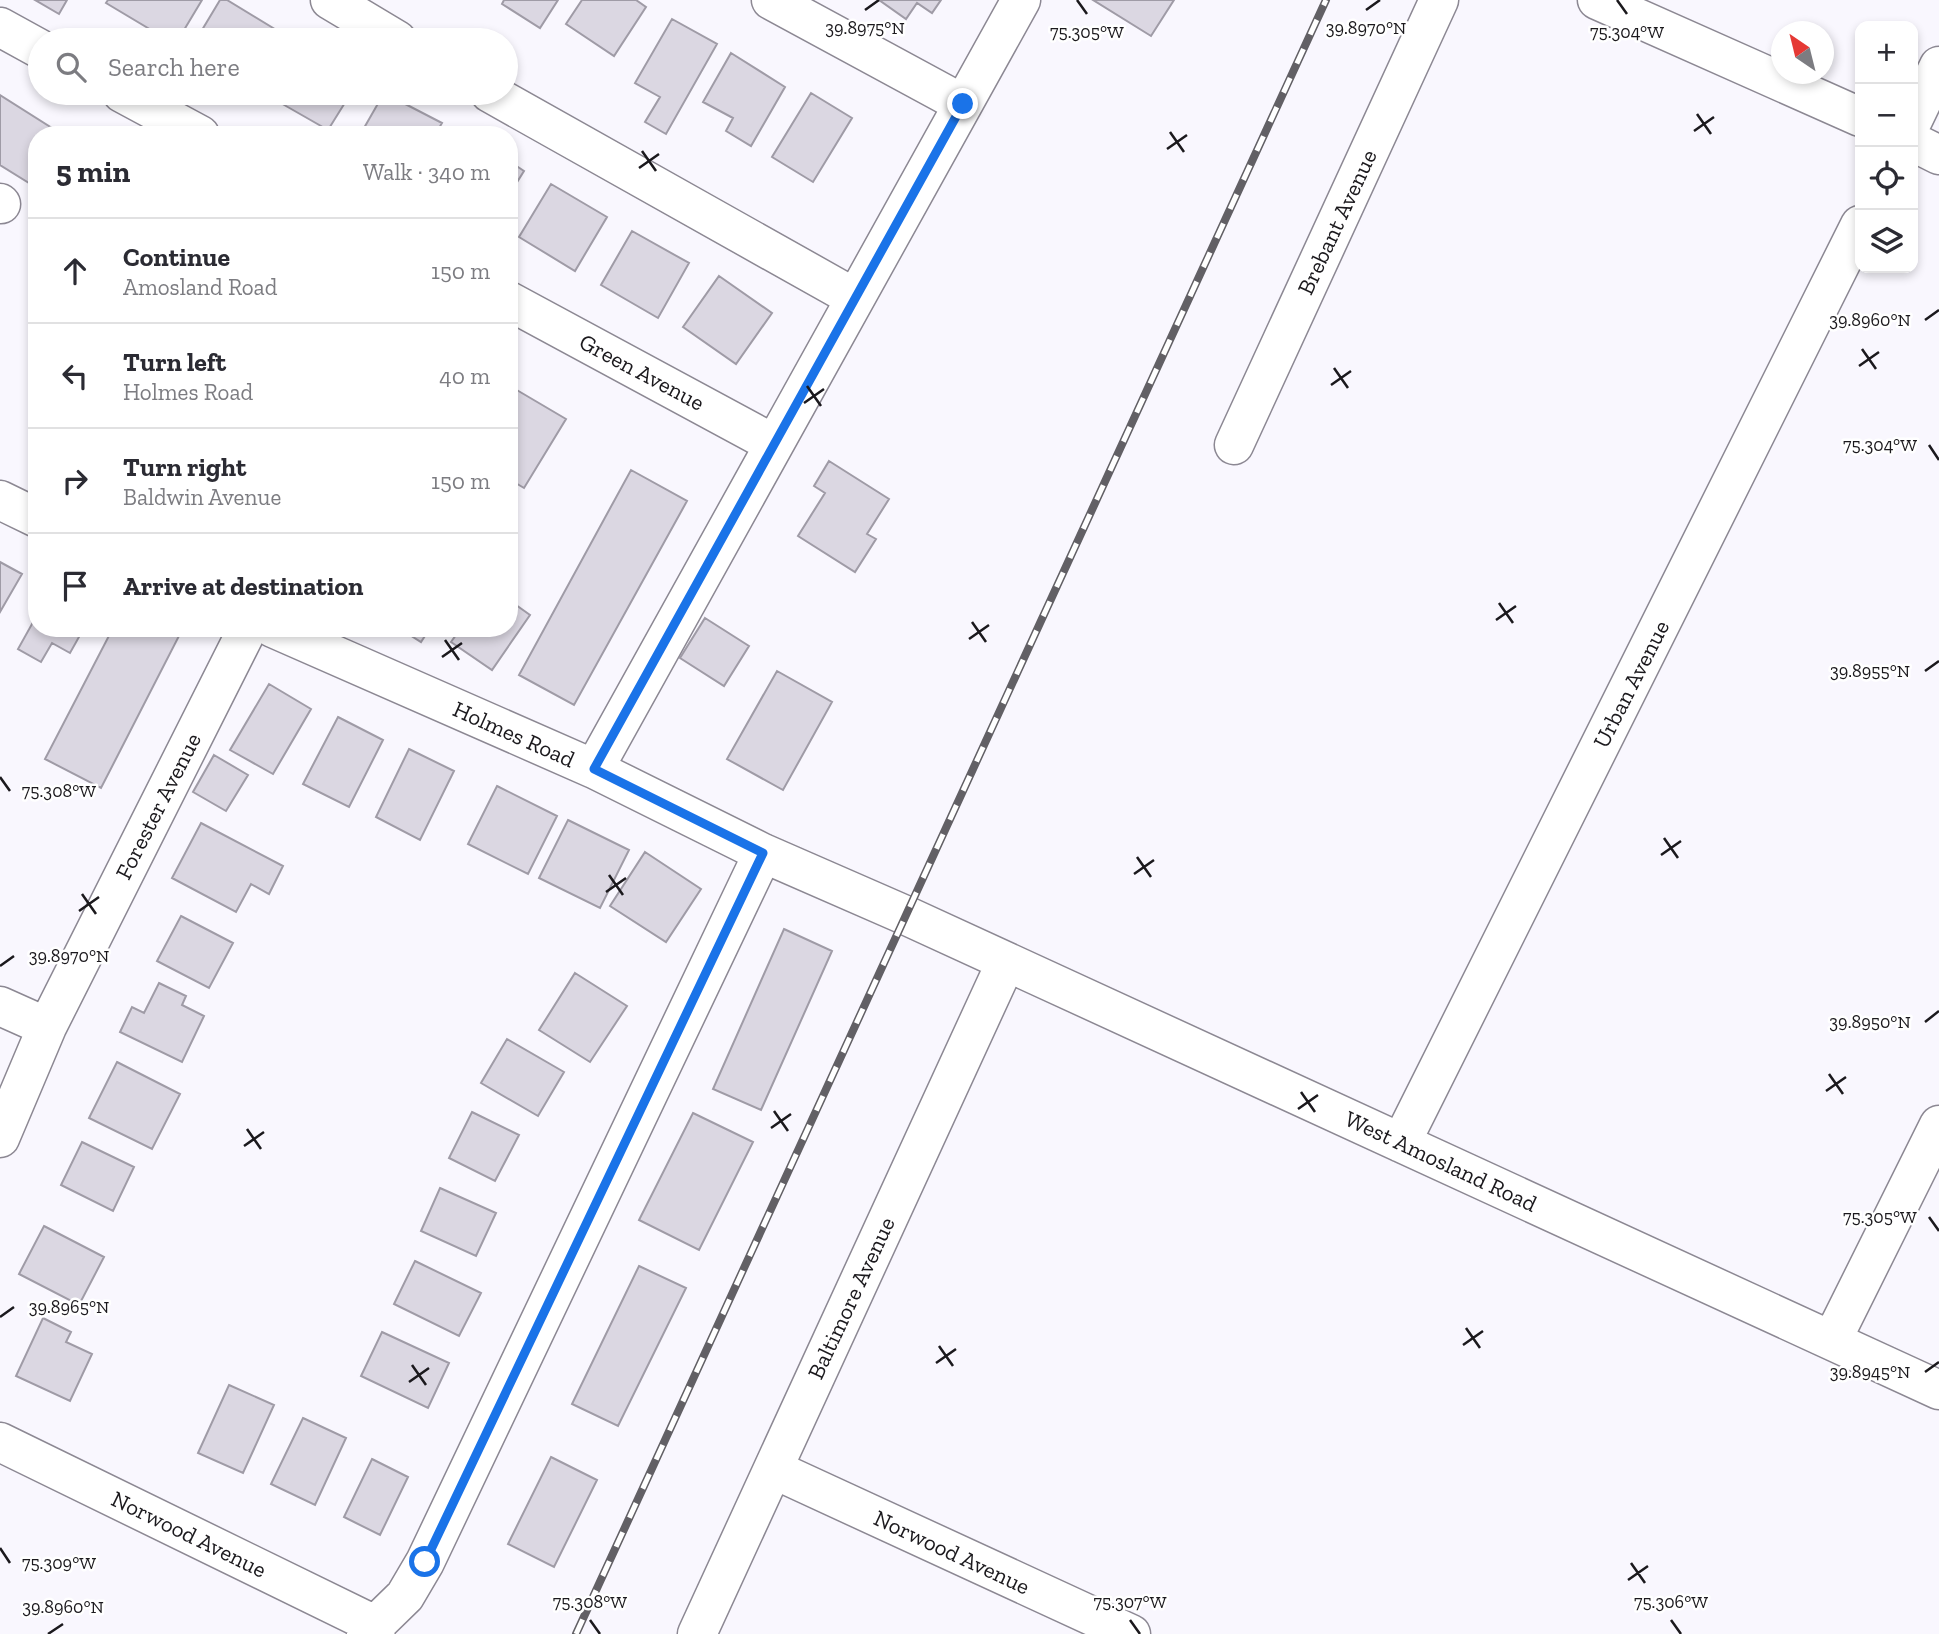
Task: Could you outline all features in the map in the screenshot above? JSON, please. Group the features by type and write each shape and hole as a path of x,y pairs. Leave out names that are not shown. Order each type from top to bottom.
{"street":[{"path":"330,0 377,28"},
{"path":"771,0 963,104"},
{"path":"594,769 1021,0"},
{"name":"Brebant Avenue","path":"1234,445 1439,0"},
{"path":"1597,0 1855,115"},
{"path":"0,27 28,42"},
{"path":"1918,110 1939,66"},
{"path":"144,105 183,126"},
{"path":"511,105 855,298"},
{"path":"1918,144 1939,155"},
{"name":"Urban Avenue","path":"1401,1143 1855,235"},
{"name":"Green Avenue","path":"518,306 774,444"},
{"path":"0,500 28,514"},
{"name":"Forester Avenue","path":"0,1138 47,1027 243,637"},
{"name":"Holmes Road","path":"293,637 594,769 763,853 905,915"},
{"path":"372,1630 405,1596 425,1562 763,853"},
{"name":"West Amosland Road","path":"905,915 1939,1390"},
{"name":"Baltimore Avenue","path":"696,1634 1006,962"},
{"path":"0,1006 47,1027"},
{"path":"1832,1340 1939,1125"},
{"name":"Norwood Avenue","path":"0,1442 372,1630"},
{"name":"Norwood Avenue","path":"773,1469 1131,1634"}],"building":[{"path":"35,0 67,0 59,14"},
{"path":"108,0 202,0 185,28 148,28 106,3"},
{"path":"220,0 227,0 273,28 203,28"},
{"path":"504,0 558,0 540,28 502,4"},
{"path":"582,0 636,0 646,7 614,56 566,24"},
{"path":"879,0 941,0 932,13 917,3 906,19"},
{"path":"1093,0 1174,0 1151,36"},
{"path":"672,19 717,44 666,134 645,122 660,97 635,83"},
{"path":"731,53 785,87 751,146 726,131 733,118 703,102"},
{"path":"811,93 852,118 813,182 772,157"},
{"path":"0,95 49,126 28,126 28,182 0,165"},
{"path":"284,105 344,105 330,126 321,126"},
{"path":"377,105 407,105 442,123 440,126 365,126"},
{"path":"518,167 524,171 518,181"},
{"path":"551,184 607,217 575,271 519,237"},
{"path":"632,231 689,263 658,318 601,285"},
{"path":"719,276 772,313 736,364 683,327"},
{"path":"518,391 566,419 524,488 518,484"},
{"path":"829,461 889,499 867,534 876,539 855,572 798,536 825,493 814,486"},
{"path":"631,470 687,501 574,705 519,675"},
{"path":"0,562 22,574 0,612"},
{"path":"518,606 530,615 518,632"},
{"path":"705,618 749,646 724,686 680,658"},
{"path":"28,631 28,637 79,637 70,653 52,643 41,662 18,649"},
{"path":"108,637 178,637 101,788 45,759"},
{"path":"455,637 515,637 492,670 451,642"},
{"path":"777,671 832,702 783,790 727,759"},
{"path":"269,684 311,709 273,774 230,750"},
{"path":"338,717 383,740 349,807 303,784"},
{"path":"409,749 454,771 420,840 376,817"},
{"path":"214,755 248,775 226,811 193,792"},
{"path":"497,786 557,816 528,874 468,844"},
{"path":"568,820 629,850 600,908 539,878"},
{"path":"201,823 283,866 269,894 251,884 236,912 172,878"},
{"path":"645,852 701,889 666,942 610,906"},
{"path":"181,916 233,943 209,988 157,961"},
{"path":"784,929 832,951 761,1110 713,1089"},
{"path":"575,973 627,1006 590,1062 539,1030"},
{"path":"159,983 186,996 182,1005 204,1016 182,1062 120,1032 132,1007 144,1013"},
{"path":"507,1039 564,1072 538,1116 481,1083"},
{"path":"117,1062 180,1094 152,1149 89,1118"},
{"path":"472,1112 519,1135 495,1181 449,1158"},
{"path":"693,1113 753,1142 699,1250 639,1220"},
{"path":"82,1142 134,1167 113,1211 61,1185"},
{"path":"440,1188 496,1213 476,1256 421,1231"},
{"path":"44,1226 104,1257 79,1305 19,1274"},
{"path":"415,1261 481,1293 459,1336 394,1304"},
{"path":"639,1266 686,1288 618,1426 572,1404"},
{"path":"43,1318 71,1332 66,1342 92,1354 70,1401 16,1376"},
{"path":"382,1332 449,1363 428,1408 361,1376"},
{"path":"229,1385 274,1405 243,1473 198,1453"},
{"path":"303,1418 346,1438 315,1505 271,1484"},
{"path":"551,1457 597,1480 554,1567 508,1544"},
{"path":"372,1459 408,1477 380,1535 344,1517"}],"railway":[{"path":"576,1634 1326,0"}],"route":[{"path":"425,1562 763,853 594,769 963,104"}]}
